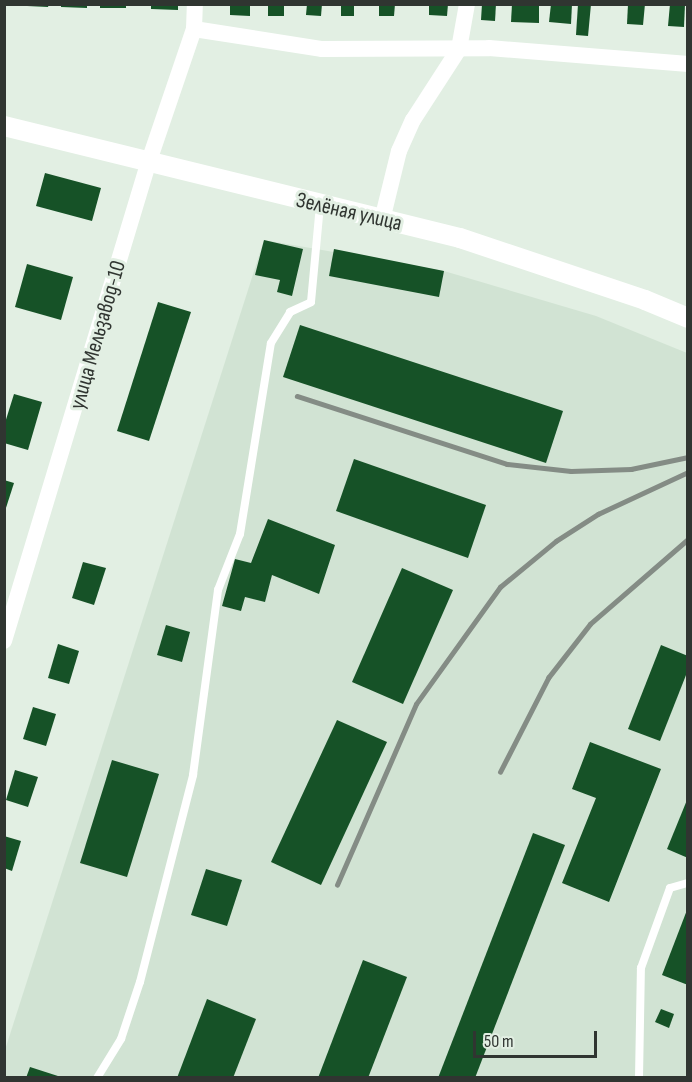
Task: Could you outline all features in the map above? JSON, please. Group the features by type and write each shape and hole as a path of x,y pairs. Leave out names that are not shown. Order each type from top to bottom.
{"street":[{"name":"улица Мельзавод-10","path":"4,641 147,164 194,29 195,4"},
{"path":"382,220 399,151 413,120 459,49 466,4"},
{"path":"194,29 322,49 459,49 687,64"},
{"name":"Зелёная улица","path":"4,126 147,164 459,238 645,300 687,318"}],"lane":[{"path":"97,1077 121,1039 140,982 193,775 218,590 240,534 271,343 290,312 311,302 320,205"},
{"path":"639,1077 641,968 670,888 687,883"}],"shaded area":[{"path":"264,240 444,271 596,316 687,353 687,1077 5,1078 5,1050"}],"building":[{"path":"27,4 49,4 48,7 27,6"},
{"path":"61,4 87,4 87,8 61,7"},
{"path":"100,4 126,4 126,8 100,8"},
{"path":"151,4 178,4 178,10 151,9"},
{"path":"230,4 250,4 250,16 230,15"},
{"path":"268,4 284,4 284,16 268,16"},
{"path":"307,4 322,4 321,16 306,15"},
{"path":"341,4 354,4 354,16 341,16"},
{"path":"379,4 395,4 394,16 379,16"},
{"path":"429,4 448,4 447,16 429,15"},
{"path":"482,4 496,4 495,21 481,20"},
{"path":"512,4 539,4 539,23 511,22"},
{"path":"551,4 572,4 571,24 549,22"},
{"path":"578,4 591,4 588,36 576,35"},
{"path":"628,4 645,4 643,25 627,24"},
{"path":"670,4 685,4 684,27 668,26"},
{"path":"45,173 101,188 92,221 36,206"},
{"path":"264,240 303,249 292,296 277,292 280,280 255,275"},
{"path":"334,249 444,271 439,297 329,276"},
{"path":"27,264 73,277 61,320 15,307"},
{"path":"158,302 191,312 149,441 117,431"},
{"path":"300,325 563,411 546,463 283,377"},
{"path":"14,394 42,402 28,450 4,443 4,426"},
{"path":"354,459 486,505 468,558 336,511"},
{"path":"4,480 14,483 5,511 4,511"},
{"path":"268,519 335,545 319,594 272,575 265,602 245,597 241,611 222,606 235,559 251,563"},
{"path":"83,562 106,568 94,605 72,598"},
{"path":"402,568 453,590 403,704 352,682"},
{"path":"166,625 190,632 182,662 157,655"},
{"path":"58,644 79,651 69,684 48,678"},
{"path":"661,645 688,656 688,670 660,741 628,729"},
{"path":"33,707 56,714 46,746 23,739"},
{"path":"337,720 387,742 321,885 271,862"},
{"path":"590,742 661,769 609,902 562,883 596,798 572,789"},
{"path":"112,760 159,774 127,877 80,863"},
{"path":"15,770 38,777 28,807 6,800"},
{"path":"688,800 688,858 667,849"},
{"path":"533,833 565,845 475,1078 438,1078"},
{"path":"4,836 21,841 12,871 4,868"},
{"path":"206,869 242,880 227,926 191,915"},
{"path":"688,910 688,985 662,975"},
{"path":"363,960 407,977 368,1078 318,1078"},
{"path":"207,999 256,1019 233,1078 177,1078"},
{"path":"661,1009 674,1014 669,1028 655,1022"},
{"path":"30,1067 61,1077 61,1078 26,1078"}],"railway":[{"path":"297,396 507,464 571,471 631,469 688,457"},
{"path":"337,885 416,704 500,587 556,541 598,514 688,472"},
{"path":"500,772 548,678 590,624 688,539"}]}
